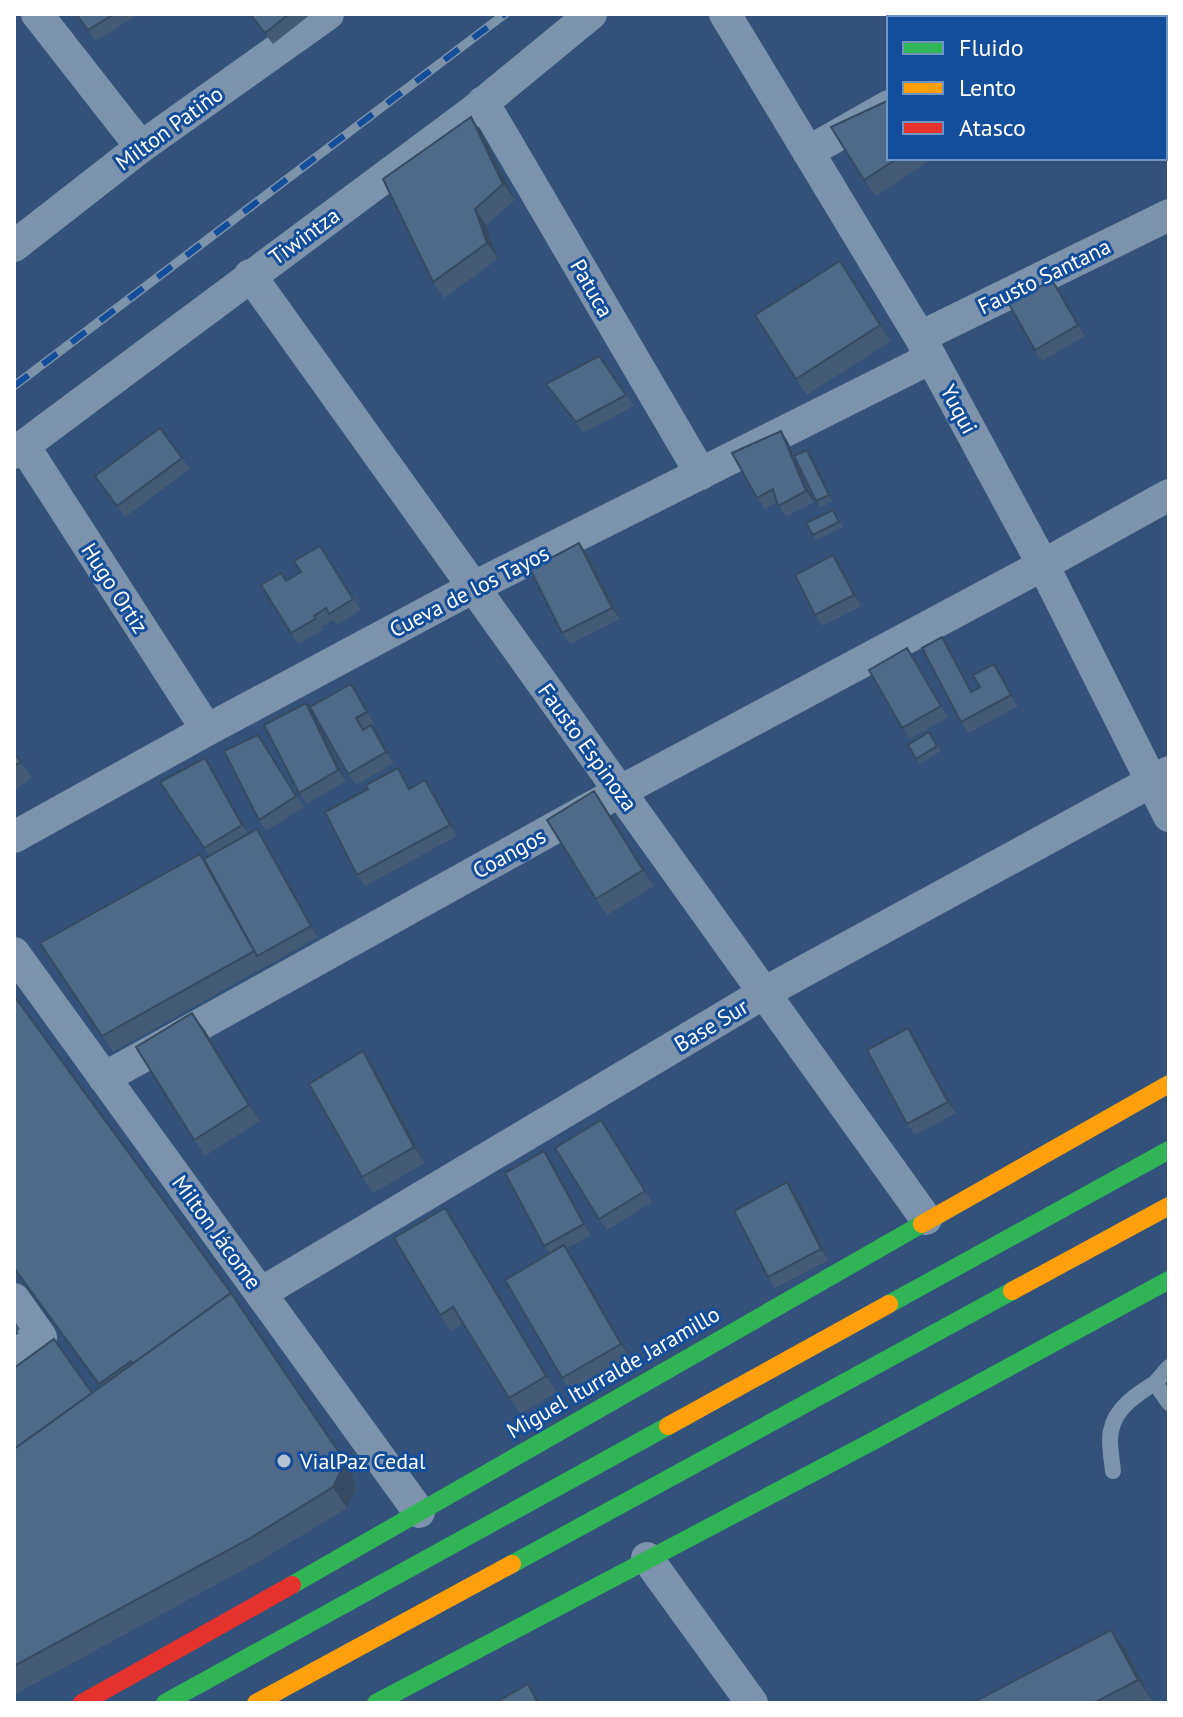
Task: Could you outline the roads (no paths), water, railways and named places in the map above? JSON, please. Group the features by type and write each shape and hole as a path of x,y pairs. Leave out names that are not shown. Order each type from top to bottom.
{"main road":[{"name":"Miguel Iturralde Jaramillo","path":"82,1703 293,1588 926,1219 1169,1084"},
{"path":"165,1703 1169,1150"},
{"path":"256,1703 1169,1206"},
{"path":"376,1703 647,1558 984,1384 1167,1284"}],"street":[{"path":"37,14 141,147"},
{"name":"Milton Patiño","path":"14,246 141,147 328,14"},
{"name":"Tiwintza","path":"19,450 483,102 591,14"},
{"name":"Yuqui","path":"725,14 926,347 1160,777 1169,816"},
{"name":"Patuca","path":"483,102 701,474"},
{"path":"808,152 887,107"},
{"name":"Fausto Santana","path":"926,347 1169,215"},
{"name":"Fausto Espinoza","path":"250,275 926,1219"},
{"name":"Cueva de los Tayos","path":"14,837 474,587 701,474 926,347"},
{"name":"Hugo Ortiz","path":"19,450 207,730"},
{"name":"Coangos","path":"104,1078 619,792 1169,495"},
{"name":"Base Sur","path":"261,1293 764,993 1160,777"},
{"name":"Milton Jácome","path":"17,963 419,1512"},
{"path":"14,1299 41,1337 14,1356"},
{"path":"647,1558 752,1703"}],"lane":[{"path":"1113,1471 1111,1431 1121,1410 1137,1394 1155,1383 1169,1367"},
{"path":"1155,1383 1169,1403"}],"railway":[{"path":"14,386 505,14"}],"place":[{"name":"VialPaz Cedal","path":"284,1461"}]}
